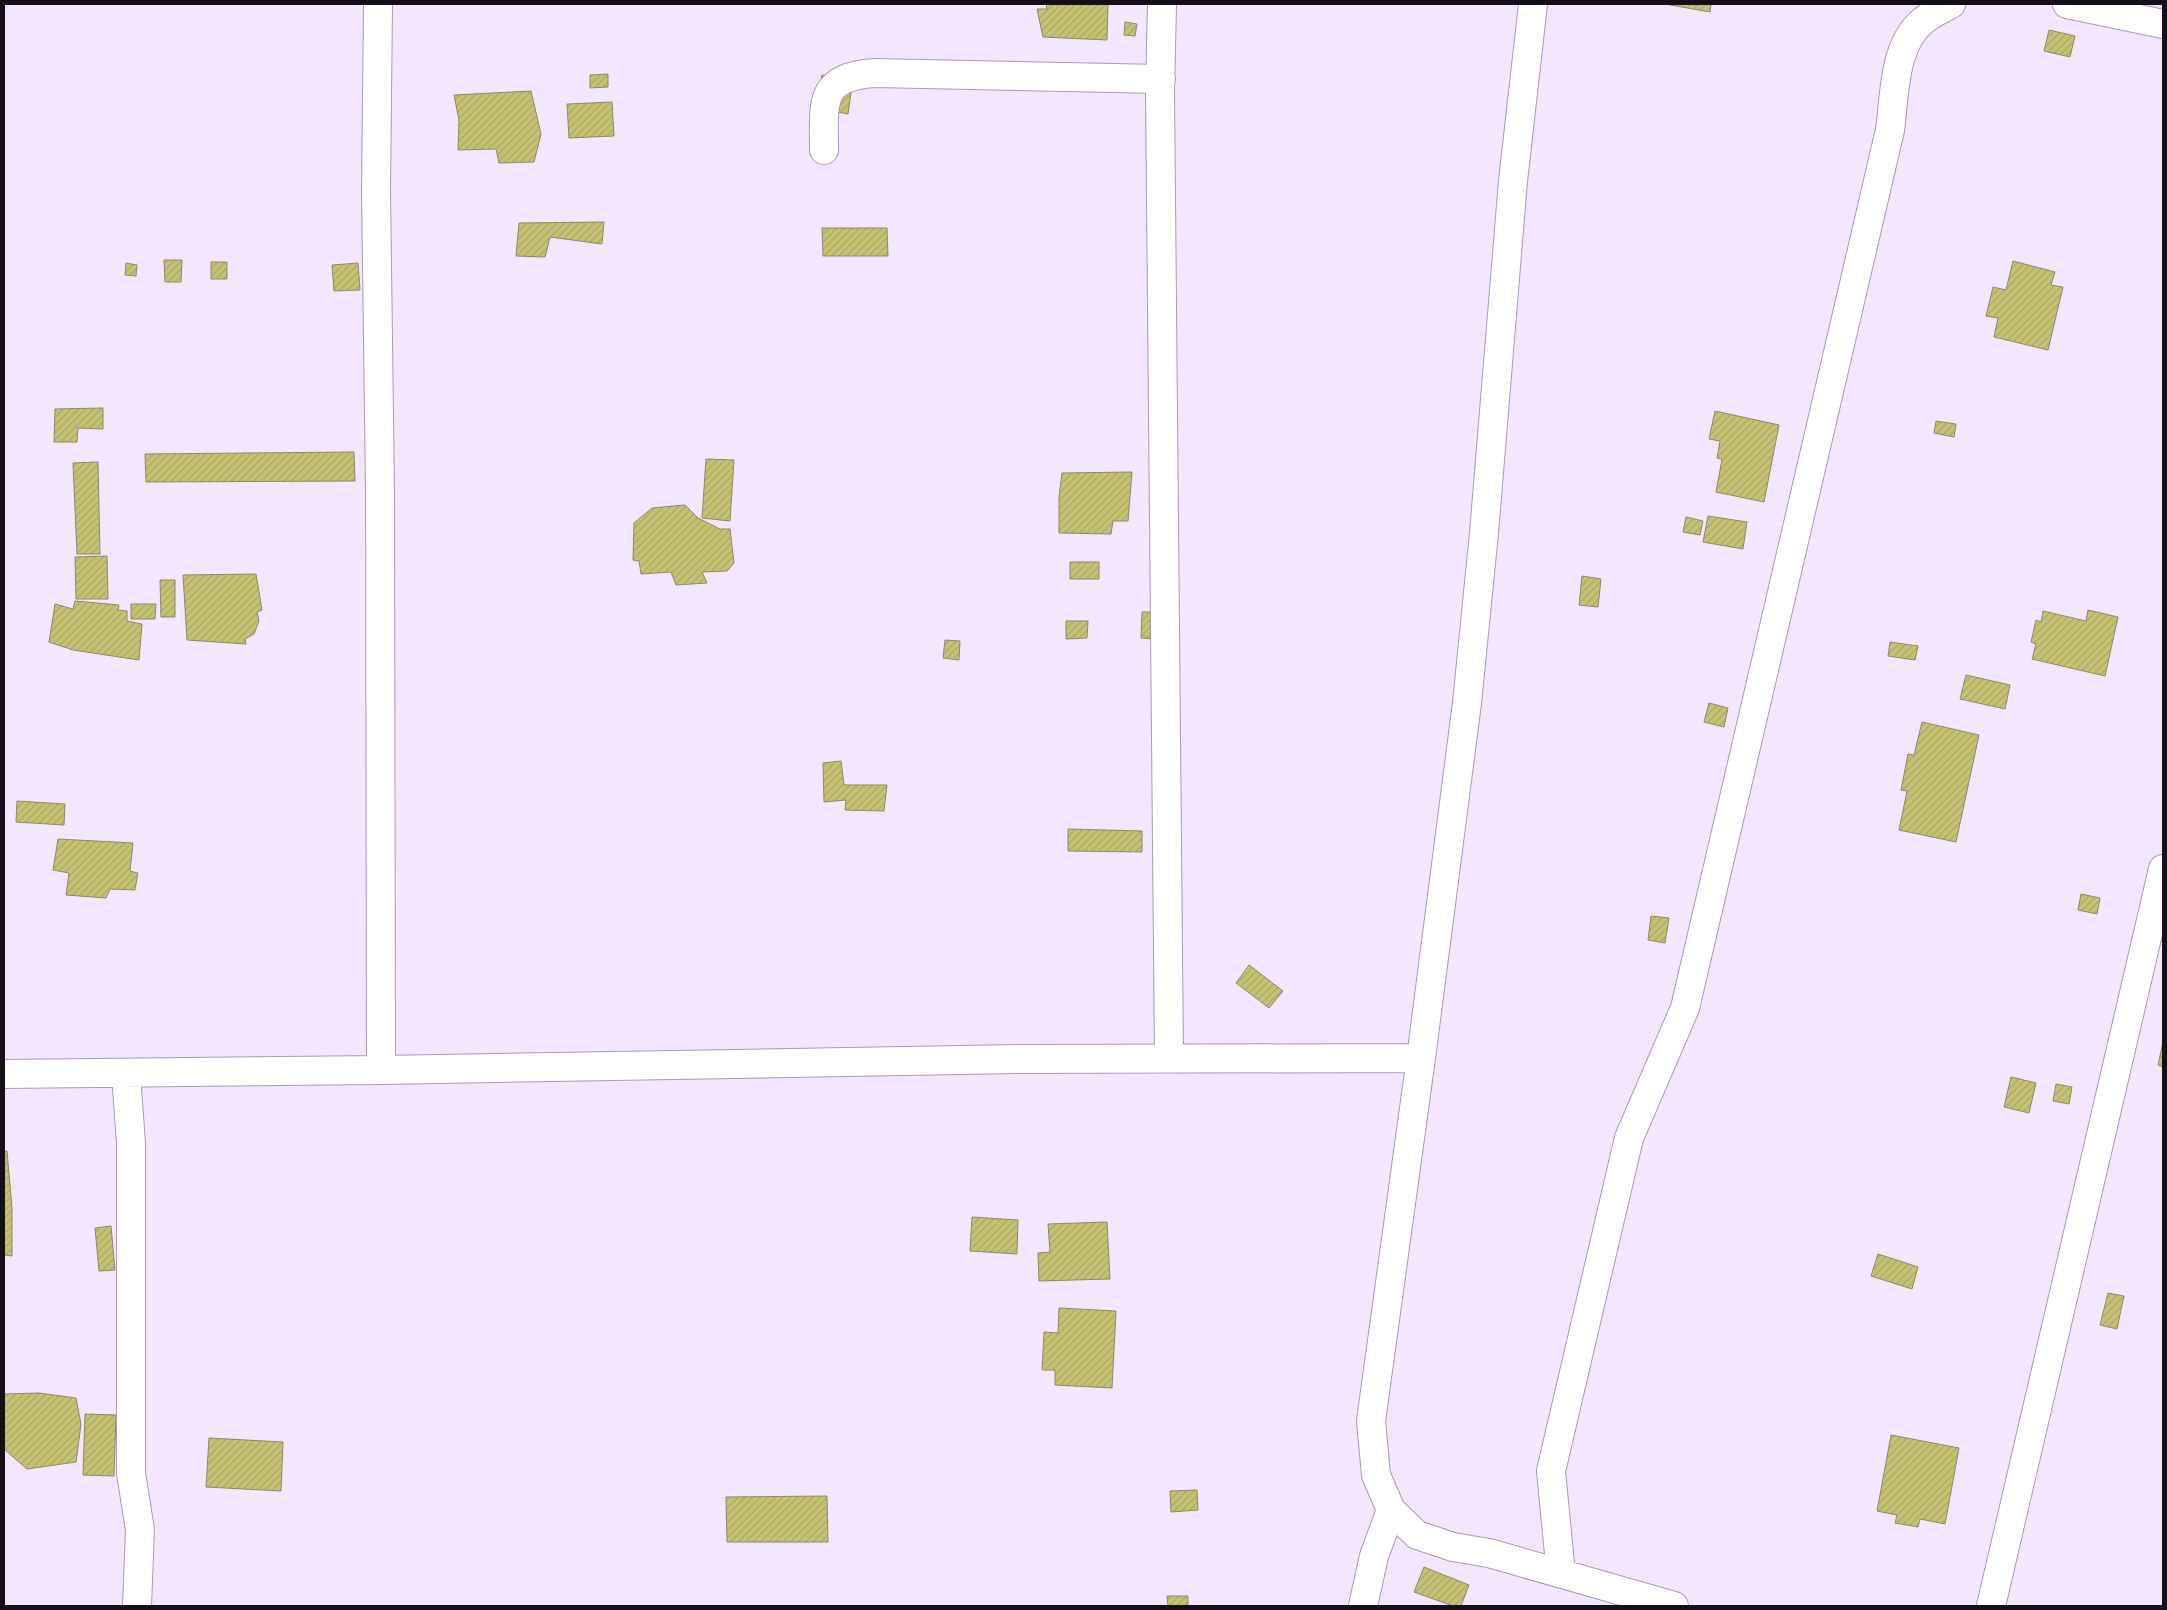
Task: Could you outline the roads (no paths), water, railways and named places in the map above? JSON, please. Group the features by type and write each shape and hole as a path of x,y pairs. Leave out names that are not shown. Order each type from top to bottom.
{"street":[{"path":"378,4 376,190 380,511 381,1070"},
{"path":"1162,4 1169,1058"},
{"path":"1532,4 1513,181 1484,533 1468,694 1421,1058 1371,1421 1376,1475 1392,1510 1417,1535 1453,1547 1489,1554 1674,1606"},
{"path":"1561,1574 1551,1471 1629,1138 1685,1008 1890,130 1899,63 1908,39 1914,4"},
{"path":"1908,39 1926,17 1951,4"},
{"path":"2067,4 2163,24"},
{"path":"824,150 824,112 830,90 838,81 854,75 1161,79"},
{"path":"1991,1606 2163,869"},
{"path":"4,1074 126,1074 1169,1058 1421,1058"},
{"path":"126,1074 131,1144 131,1473 140,1530 137,1606"},
{"path":"1363,1606 1374,1556 1392,1510"}]}
